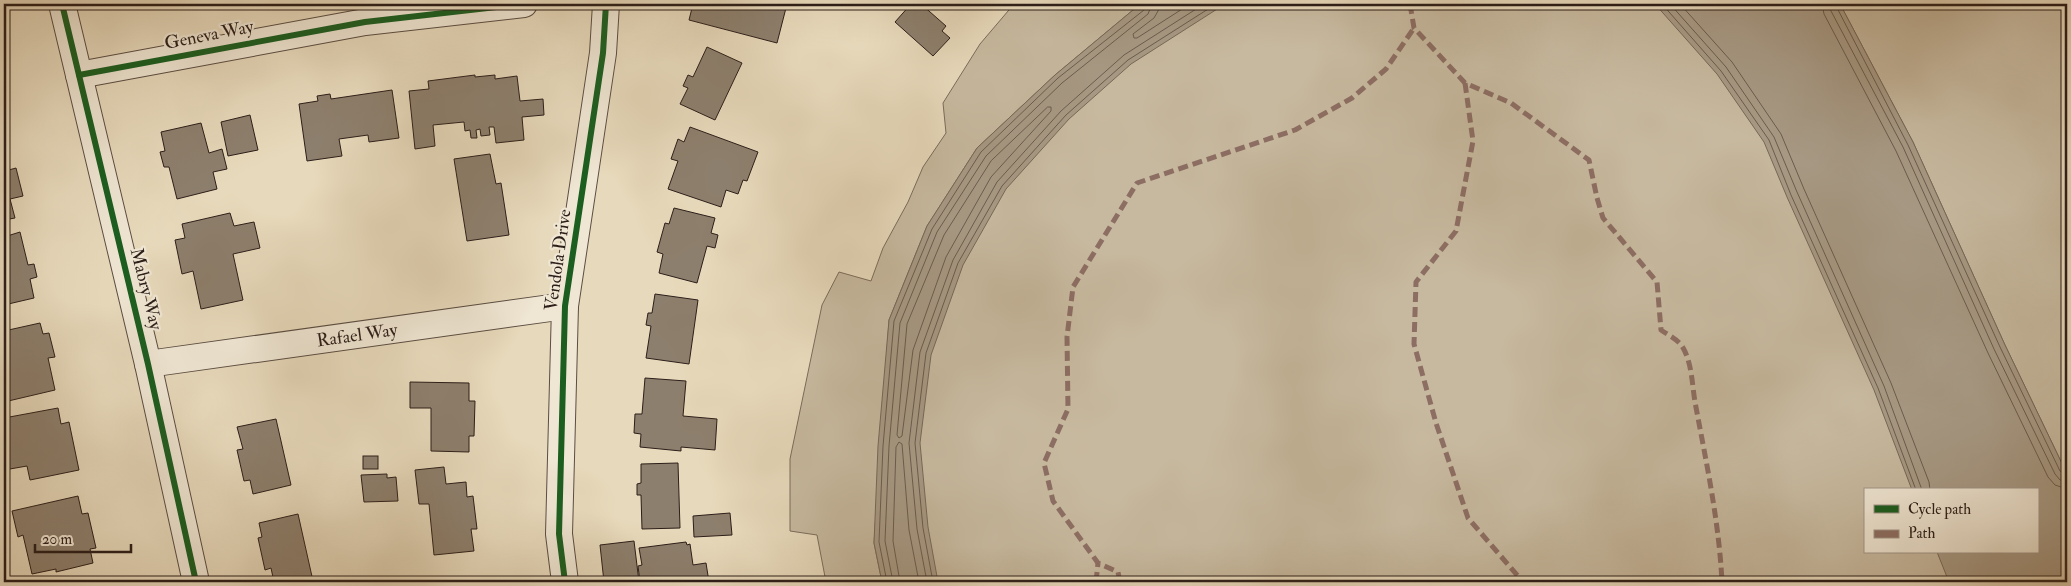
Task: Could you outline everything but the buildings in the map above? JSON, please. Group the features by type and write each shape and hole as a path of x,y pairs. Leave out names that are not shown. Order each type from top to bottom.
{"street":[{"name":"Mabry Way","path":"62,4 148,364 196,582"},
{"name":"Geneva Way","path":"78,75 365,22 524,4"},
{"name":"Vendola Drive","path":"565,582 559,534 566,306 604,53 606,4"},
{"name":"Rafael Way","path":"148,364 566,306"}],"shaded area":[{"path":"1014,4 1144,4 1133,10 1055,75 977,148 927,226 889,320 874,543 882,582 826,582 817,535 790,531 790,459 822,305 839,272 871,281 883,248 908,202 923,167 946,133 943,103 980,44"},
{"path":"1157,4 1739,4 2013,488 1864,488 1864,554 2028,554 2034,582 916,582 887,373 1048,102"},
{"path":"1840,4 2067,4 2067,474 2005,345 1913,142"}],"water":[{"path":"1144,4 1225,4 1131,64 1069,119 1006,189 963,265 931,355 920,443 928,527 938,582 882,582 874,543 878,446 889,320 927,226 977,148 1055,75 1133,10"},
{"path":"1655,4 1840,4 1913,142 2005,345 2067,474 2067,582 1949,582 1938,554 2038,554 2038,488 1911,488 1874,390 1764,142 1717,74"}],"marked path":[{"path":"1410,4 1414,28 1465,83 1511,103 1589,160 1603,218 1657,282 1661,330 1682,346 1690,366 1715,514 1722,582"},
{"path":"1120,582 1118,572 1098,563 1053,501 1044,463 1068,409 1067,337 1073,287 1137,183 1295,130 1352,98 1386,69 1414,28"},
{"path":"1465,83 1473,141 1456,231 1416,282 1414,344 1436,423 1468,518 1523,582"},
{"path":"1096,582 1098,563"}],"cycle path":[{"path":"62,4 148,364 196,582"},
{"path":"79,75 365,22 524,4"},
{"path":"565,582 559,534 565,306 603,53 606,4"}]}
